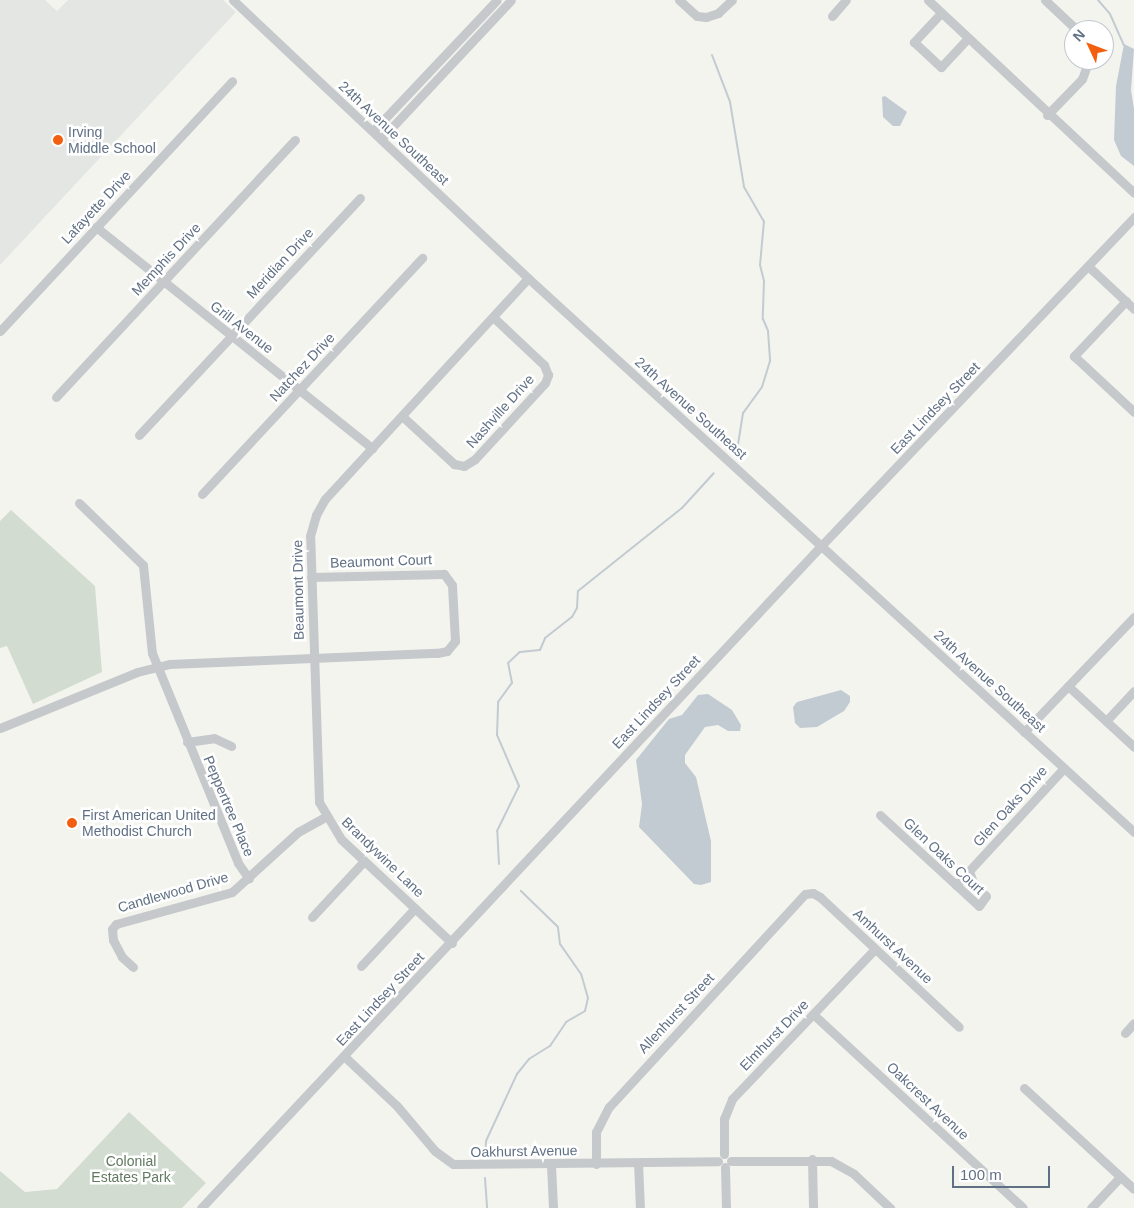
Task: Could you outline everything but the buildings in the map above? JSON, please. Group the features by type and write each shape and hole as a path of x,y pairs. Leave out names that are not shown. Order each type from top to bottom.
{"street":[{"name":"24th Avenue Southeast","path":"233,0 528,278 820,547 1134,832"},
{"path":"373,131 497,0"},
{"path":"381,139 511,0"},
{"path":"679,0 698,16 710,17 732,0"},
{"path":"832,16 846,0"},
{"path":"928,0 1047,115 1134,194"},
{"path":"1045,0 1067,20"},
{"path":"941,13 914,42 934,61 941,67 968,38"},
{"path":"1047,115 1082,79 1085,70"},
{"name":"Lafayette Drive","path":"0,331 232,80"},
{"name":"Memphis Drive","path":"56,397 295,140"},
{"name":"Meridian Drive","path":"139,435 360,198"},
{"name":"East Lindsey Street","path":"202,1208 452,943 820,547 1134,217"},
{"name":"Grill Avenue","path":"96,227 372,448"},
{"name":"Natchez Drive","path":"202,494 422,258"},
{"path":"1088,266 1134,309"},
{"name":"Beaumont Drive","path":"0,728 157,666 204,661 313,658 310,536 316,515 325,499 528,278"},
{"path":"1126,301 1074,356 1134,412"},
{"name":"Nashville Drive","path":"402,416 457,466 472,462 545,383 548,372 544,364 493,317"},
{"name":"Peppertree Place","path":"78,503 143,565 147,584 148,642 187,742 238,863 249,879"},
{"name":"Beaumont Court","path":"311,577 444,574 452,585 455,641 443,653 313,658"},
{"path":"1024,732 1134,617"},
{"name":"Brandywine Lane","path":"313,658 318,796 325,817 336,834 452,943"},
{"path":"1068,686 1134,747"},
{"path":"1106,721 1134,691"},
{"path":"187,742 214,738 231,746"},
{"name":"Glen Oaks Drive","path":"956,885 1064,768"},
{"name":"Glen Oaks Court","path":"880,815 974,904 982,905 986,896 974,885 969,871"},
{"name":"Candlewood Drive","path":"133,967 122,957 113,940 112,929 116,924 232,892 249,879 298,832 325,817"},
{"path":"312,917 364,861"},
{"name":"Amhurst Avenue","path":"805,894 813,893 820,897 959,1027"},
{"name":"Allenhurst Street","path":"596,1164 596,1132 609,1107 805,894"},
{"path":"361,966 415,908"},
{"name":"Elmhurst Drive","path":"726,1208 724,1119 732,1099 875,949"},
{"name":"Oakcrest Avenue","path":"814,1015 1023,1208"},
{"path":"1125,1033 1134,1023"},
{"name":"Oakhurst Avenue","path":"345,1057 397,1106 439,1156 454,1164 490,1166 812,1159 832,1161 847,1169 890,1208"},
{"path":"1024,1088 1134,1189"},
{"path":"812,1159 813,1208"},
{"path":"638,1163 640,1208"},
{"path":"551,1164 553,1208"},
{"path":"1091,1208 1120,1177"}],"shaded area":[{"name":"Irving Middle School","path":"0,0 45,0 57,11 68,0 223,0 236,12 0,265"},
{"path":"1124,44 1134,49 1131,90 1134,109 1134,166 1121,156 1114,140 1116,86"},
{"path":"885,96 907,112 900,126 893,126 883,117 882,97"},
{"path":"841,690 850,696 850,702 844,711 817,727 800,728 795,723 793,707 797,702"},
{"path":"708,694 732,710 741,725 740,731 728,731 718,725 705,727 685,755 685,763 696,777 711,841 711,882 701,885 694,884 639,827 642,804 636,760 669,719 682,715 698,695"}],"green space":[{"path":"11,510 95,586 102,672 33,704 7,646 0,648 0,521"},
{"name":"Colonial Estates Park","path":"129,1112 206,1183 182,1208 0,1208 0,1171 25,1192 57,1189"}],"waterway":[{"path":"1098,0 1110,14 1124,45"},
{"path":"712,55 730,102 744,187 764,221 760,265 764,281 763,319 768,331 770,361 762,387 743,413 737,449"},
{"path":"499,864 497,831 519,786 497,735 498,702 512,683 508,663 520,652 540,650 545,638 572,617 577,608 578,591 682,508 714,473"},
{"path":"485,1156 486,1141 517,1074 529,1059 550,1046 566,1022 585,1011 588,998 581,974 560,944 558,927 521,891"},
{"path":"485,1178 487,1208"}],"place":[{"name":"Irving Middle School","path":"58,140"},
{"name":"First American United Methodist Church","path":"72,823"}]}
